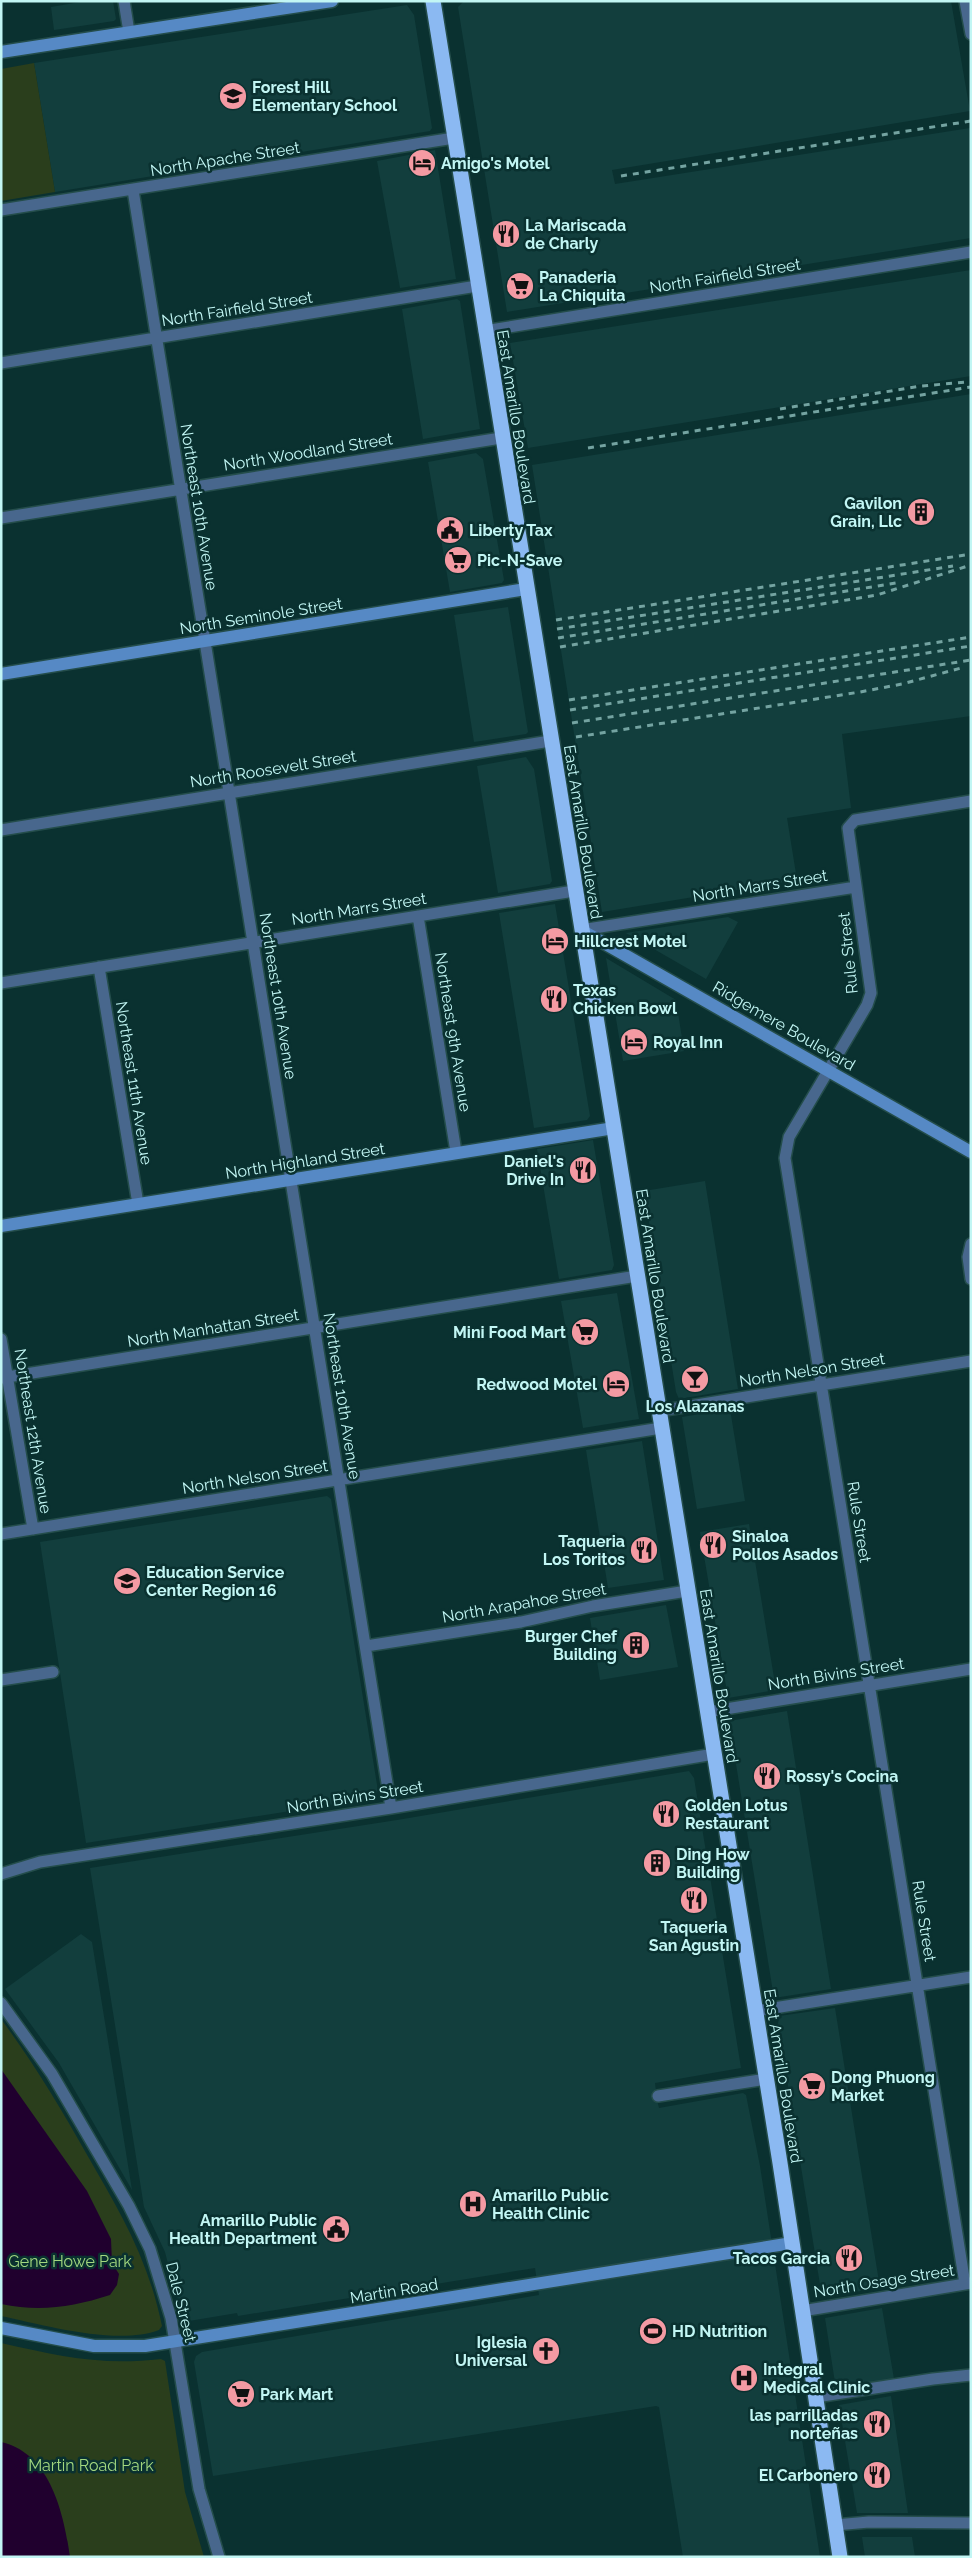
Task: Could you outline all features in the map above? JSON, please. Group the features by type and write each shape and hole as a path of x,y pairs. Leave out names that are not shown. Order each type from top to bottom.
{"highway":[{"name":"East Amarillo Boulevard","path":"433,1 501,438 614,1128 766,2079 840,2557"}],"street":[{"path":"124,1 129,32"},
{"path":"1,52 129,32 278,5 332,1"},
{"path":"966,1 971,34"},
{"name":"North Apache Street","path":"1,210 454,138"},
{"name":"Northeast 10th Avenue","path":"133,190 392,1808"},
{"name":"North Fairfield Street","path":"484,331 971,252"},
{"name":"North Fairfield Street","path":"1,363 477,286"},
{"name":"North Woodland Street","path":"1,518 501,438"},
{"name":"North Seminole Street","path":"1,674 526,589"},
{"name":"North Roosevelt Street","path":"1,830 550,741"},
{"name":"Rule Street","path":"968,2283 868,1685 786,1158 789,1138 867,1005 871,993 848,828 855,820 971,801"},
{"name":"North Marrs Street","path":"581,930 856,887"},
{"name":"North Marrs Street","path":"1,983 574,890"},
{"name":"Northeast 9th Avenue","path":"418,916 456,1152"},
{"name":"Ridgemere Boulevard","path":"581,930 971,1152"},
{"name":"Northeast 11th Avenue","path":"99,967 138,1204"},
{"name":"North Highland Street","path":"1,1226 614,1128"},
{"path":"971,1244 968,1257 971,1279"},
{"name":"North Manhattan Street","path":"4,1378 637,1276"},
{"name":"Northeast 12th Avenue","path":"1,1339 4,1378 33,1529"},
{"name":"North Nelson Street","path":"659,1411 971,1361"},
{"name":"North Nelson Street","path":"1,1534 661,1428"},
{"name":"North Arapahoe Street","path":"366,1646 510,1624 593,1606 687,1591"},
{"name":"North Bivins Street","path":"707,1712 971,1669"},
{"path":"1,1680 53,1672"},
{"name":"North Bivins Street","path":"1,1874 40,1862 392,1808 714,1754"},
{"path":"755,2011 971,1978"},
{"name":"Dale Street","path":"1,2003 52,2074 137,2221 163,2289 175,2341 199,2489 219,2557"},
{"path":"658,2096 766,2079"},
{"name":"Martin Road","path":"1,2328 94,2346 130,2347 792,2243"},
{"name":"North Osage Street","path":"802,2311 968,2283"},
{"path":"816,2397 933,2378 971,2375"},
{"path":"836,2525 869,2522 971,2523"}],"shaded area":[{"path":"86,1 113,1 116,19 114,21 54,30 51,7"},
{"path":"464,1 951,1 970,111 612,170 615,184 970,128 971,238 507,312 458,7"},
{"name":"Forest Hill Elementary School","path":"407,5 414,15 432,128 430,131 55,192 34,63"},
{"path":"435,150 456,279 400,288 377,161"},
{"path":"971,270 971,376 528,448 510,343"},
{"path":"457,299 460,301 480,429 423,439 402,309"},
{"path":"971,394 971,716 842,734 851,808 787,818 797,880 602,912 532,465"},
{"path":"476,453 483,459 504,580 502,583 450,592 428,462"},
{"path":"508,607 528,732 526,734 474,742 454,615"},
{"path":"526,757 534,769 552,881 550,884 498,893 477,766"},
{"path":"555,904 590,1116 587,1120 534,1128 499,913"},
{"path":"728,917 738,922 706,979 626,933"},
{"path":"606,958 676,1000 684,1051 623,1061"},
{"path":"593,1140 614,1265 612,1270 559,1279 537,1149"},
{"path":"705,1181 738,1389 679,1399 676,1392 644,1191"},
{"path":"617,1293 639,1419 583,1428 561,1301"},
{"path":"730,1409 745,1501 697,1509 682,1417"},
{"path":"642,1441 664,1580 608,1588 586,1450"},
{"path":"327,1496 331,1499 378,1791 373,1798 86,1843 40,1542"},
{"path":"749,1524 776,1690 728,1698 700,1532"},
{"path":"666,1605 678,1667 600,1680 590,1618"},
{"path":"787,1711 831,1989 774,1998 729,1721"},
{"path":"689,1771 694,1778 741,2068 655,2083 657,2100 659,2108 743,2093 746,2095 760,2166 820,2557 683,2557 659,2407 656,2406 213,2476 194,2362 196,2356 202,2352 539,2295 535,2268 238,2316 237,2313 183,2322 165,2252 144,2207 90,1868 397,1820"},
{"path":"81,1934 92,1942 132,2190 59,2063 5,1989"},
{"path":"835,2008 880,2288 822,2297 778,2024 779,2016"},
{"name":"Gene Howe Park","path":"1,2069 87,2191 111,2239 112,2263 119,2274 117,2285 110,2295 83,2303 56,2307 29,2308 1,2304"},
{"path":"882,2308 894,2379 836,2389 825,2318"},
{"path":"891,2396 908,2513 857,2513 839,2405"},
{"path":"1,2442 18,2448 32,2459 43,2472 59,2505 70,2557 1,2557"},
{"path":"862,2537 912,2537 915,2557 865,2557"}],"green space":[{"path":"34,63 55,192 1,201 1,69"},
{"name":"Gene Howe Park","path":"1,2019 56,2102 132,2236 156,2301 162,2326 159,2330 123,2336 102,2335 59,2329 1,2316"},
{"name":"Martin Road Park","path":"1,2343 80,2358 119,2361 161,2359 165,2361 185,2492 204,2557 1,2557"}],"railway":[{"path":"621,176 971,121"},
{"path":"780,409 921,386 968,382"},
{"path":"588,448 971,387"},
{"path":"556,620 971,554"},
{"path":"560,647 877,595 971,565"},
{"path":"557,629 953,566"},
{"path":"558,638 896,583"},
{"path":"569,700 971,637"},
{"path":"570,710 971,646"},
{"path":"572,723 971,660"},
{"path":"576,737 860,692 902,684 961,668"}],"place":[{"name":"Forest Hill Elementary School","path":"233,96"},
{"name":"Amigo's Motel","path":"422,163"},
{"name":"La Mariscada de Charly","path":"506,234"},
{"name":"Panaderia La Chiquita","path":"520,286"},
{"name":"Gavilon Grain, Llc","path":"921,512"},
{"name":"Liberty Tax","path":"450,530"},
{"name":"Pic-N-Save","path":"458,560"},
{"name":"Hillcrest Motel","path":"555,941"},
{"name":"Texas Chicken Bowl","path":"554,999"},
{"name":"Royal Inn","path":"634,1042"},
{"name":"Daniel's Drive In","path":"583,1170"},
{"name":"Mini Food Mart","path":"585,1332"},
{"name":"Los Alazanas","path":"695,1379"},
{"name":"Redwood Motel","path":"616,1384"},
{"name":"Sinaloa Pollos Asados","path":"713,1545"},
{"name":"Taqueria Los Toritos","path":"644,1550"},
{"name":"Education Service Center Region 16","path":"127,1581"},
{"name":"Burger Chef Building","path":"636,1645"},
{"name":"Rossy's Cocina","path":"767,1776"},
{"name":"Golden Lotus Restaurant","path":"666,1814"},
{"name":"Ding How Building","path":"657,1863"},
{"name":"Taqueria San Agustin","path":"694,1900"},
{"name":"Dong Phuong Market","path":"812,2086"},
{"name":"Amarillo Public Health Clinic","path":"473,2204"},
{"name":"Amarillo Public Health Department","path":"336,2229"},
{"name":"Tacos Garcia","path":"849,2258"},
{"name":"HD Nutrition","path":"653,2331"},
{"name":"Iglesia Universal","path":"546,2351"},
{"name":"Integral Medical Clinic","path":"744,2378"},
{"name":"Park Mart","path":"241,2394"},
{"name":"las parrilladas norteñas","path":"877,2424"},
{"name":"El Carbonero","path":"877,2475"}]}
